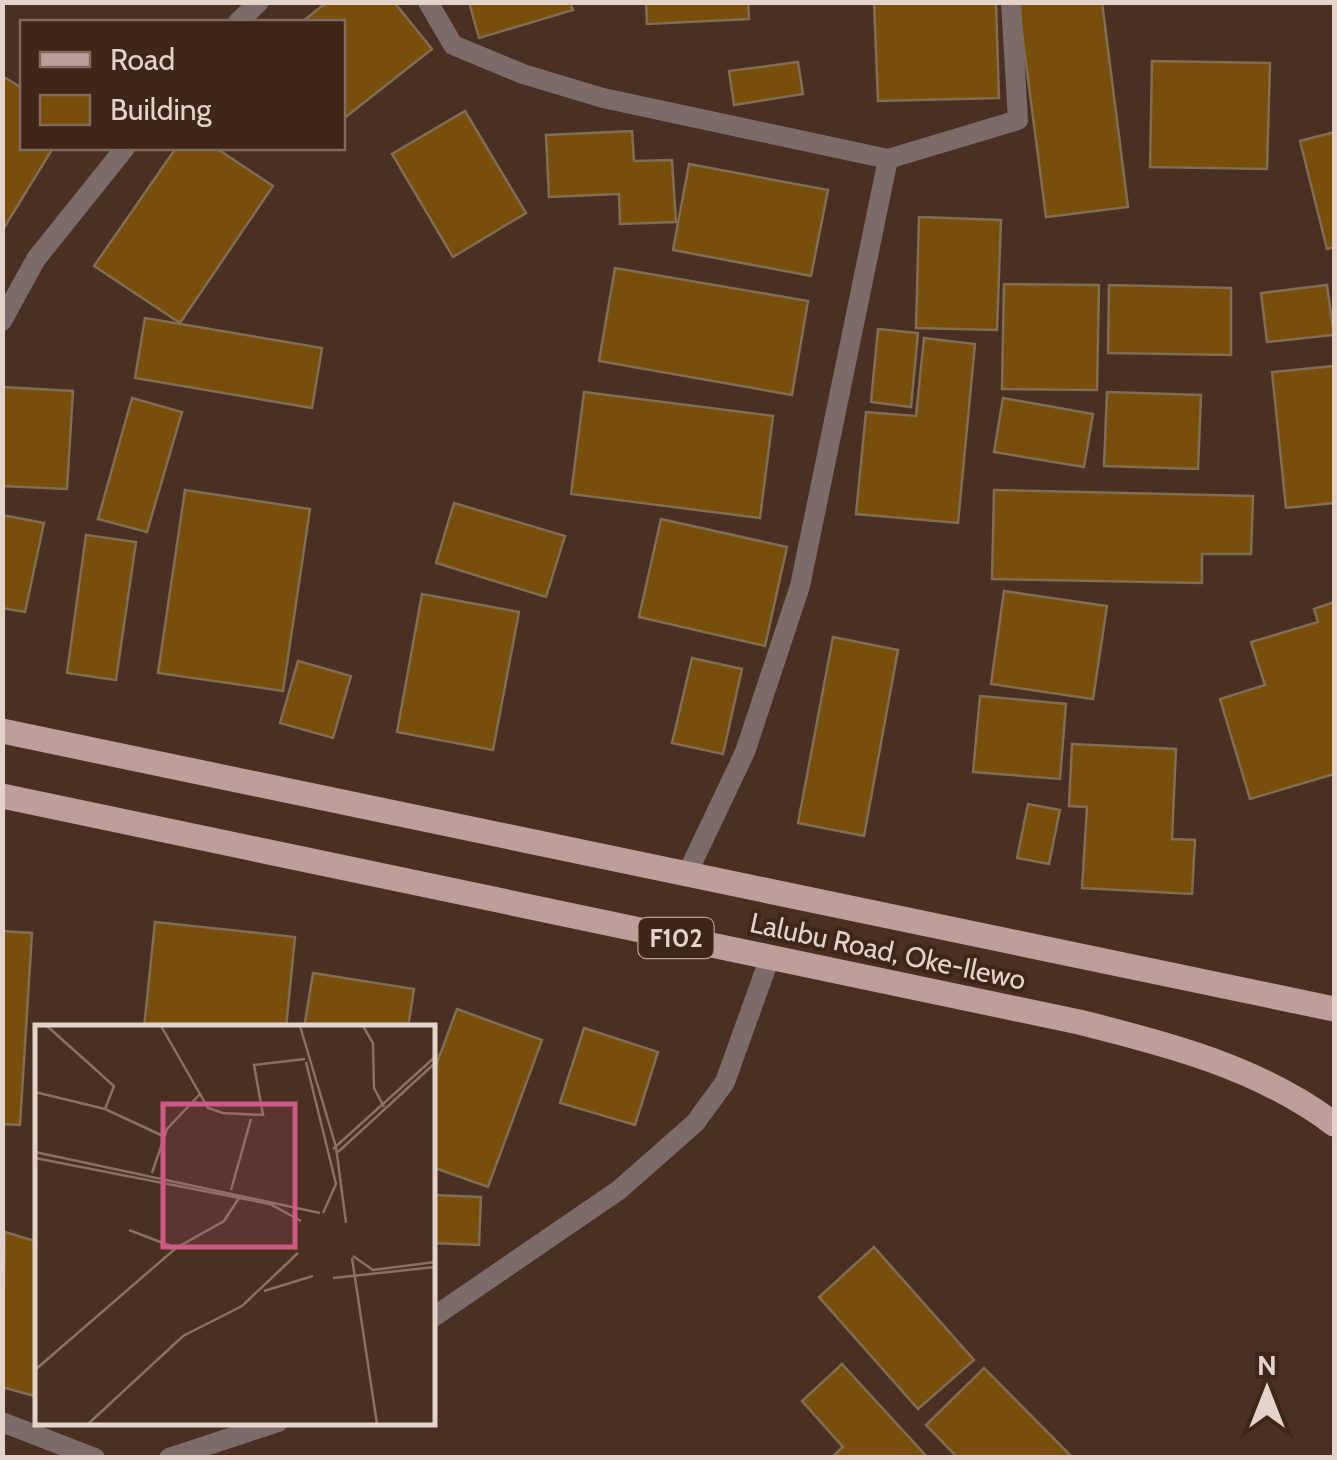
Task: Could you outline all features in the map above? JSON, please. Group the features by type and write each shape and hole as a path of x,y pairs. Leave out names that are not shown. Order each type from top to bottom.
{"main road":[{"name":"Lalubu Road, Oke-Ilewo","path":"2,731 1334,1009"},
{"name":"Lalubu Road, Oke-Ilewo","path":"2,796 1170,1044 1305,1102 1334,1124"}],"street":[{"path":"428,2 454,46 524,74 603,98 888,159 1018,120 1011,2"},
{"path":"2,321 36,259 123,150"},
{"path":"687,874 745,752 800,586 888,159"},
{"path":"435,1316 620,1190 695,1124 725,1082 770,957"},
{"path":"2,1422 95,1458"},
{"path":"168,1458 269,1425"}],"building":[{"path":"327,2 394,2 432,49 345,118 345,20 304,20"},
{"path":"469,2 570,2 573,10 479,38"},
{"path":"646,2 748,2 749,19 647,24"},
{"path":"874,2 996,2 999,98 878,101"},
{"path":"1018,2 1102,2 1128,207 1046,217"},
{"path":"1152,61 1270,63 1267,169 1150,167"},
{"path":"798,62 803,94 734,105 729,71"},
{"path":"2,76 20,87 20,150 52,150 2,231"},
{"path":"465,111 526,213 453,257 392,154"},
{"path":"632,131 634,161 672,160 676,222 620,224 619,194 549,197 546,135"},
{"path":"1334,132 1334,247 1327,249 1300,141"},
{"path":"175,150 219,150 273,186 180,323 94,266"},
{"path":"689,164 828,190 811,276 673,250"},
{"path":"919,217 1001,220 997,330 916,328"},
{"path":"615,268 808,301 792,395 599,361"},
{"path":"1004,284 1099,285 1097,390 1002,389"},
{"path":"1109,285 1231,288 1231,355 1108,353"},
{"path":"1327,285 1334,335 1267,342 1261,293"},
{"path":"145,318 322,348 312,408 135,378"},
{"path":"878,329 918,333 911,407 871,402"},
{"path":"924,338 975,344 958,523 856,514 866,412 916,416"},
{"path":"1334,366 1334,503 1286,508 1272,372"},
{"path":"2,387 73,391 67,489 2,486"},
{"path":"584,392 773,416 760,518 571,494"},
{"path":"1107,392 1201,395 1198,469 1104,466"},
{"path":"132,398 182,412 147,532 98,519"},
{"path":"1003,398 1093,414 1084,467 994,452"},
{"path":"185,490 310,509 283,691 158,673"},
{"path":"994,490 1253,496 1251,554 1202,554 1202,583 992,579"},
{"path":"454,503 565,536 546,597 436,563"},
{"path":"2,515 44,523 25,612 2,608"},
{"path":"661,519 787,547 765,646 639,617"},
{"path":"86,535 136,542 116,680 67,673"},
{"path":"1004,591 1107,606 1093,699 991,684"},
{"path":"422,594 519,612 493,750 397,732"},
{"path":"1334,602 1334,774 1250,799 1220,699 1265,685 1251,642 1318,622 1314,609"},
{"path":"833,637 898,650 864,836 798,823"},
{"path":"692,658 742,669 723,754 672,743"},
{"path":"298,661 351,676 333,738 280,723"},
{"path":"980,696 1066,704 1060,779 973,772"},
{"path":"1072,744 1176,749 1172,839 1195,840 1192,894 1082,888 1087,807 1069,806"},
{"path":"1028,804 1060,810 1049,864 1017,858"},
{"path":"155,922 295,937 286,1025 144,1025"},
{"path":"2,931 32,933 20,1125 2,1124"},
{"path":"313,973 414,989 408,1025 304,1025"},
{"path":"457,1009 542,1040 488,1187 435,1168 435,1068"},
{"path":"584,1028 658,1052 635,1125 560,1103"},
{"path":"435,1195 481,1197 479,1245 435,1243"},
{"path":"5,1232 35,1241 35,1396 2,1387"},
{"path":"874,1247 974,1360 918,1409 819,1297"},
{"path":"842,1364 928,1458 831,1458 843,1447 802,1401"},
{"path":"984,1368 1073,1458 958,1458 926,1425"}]}
